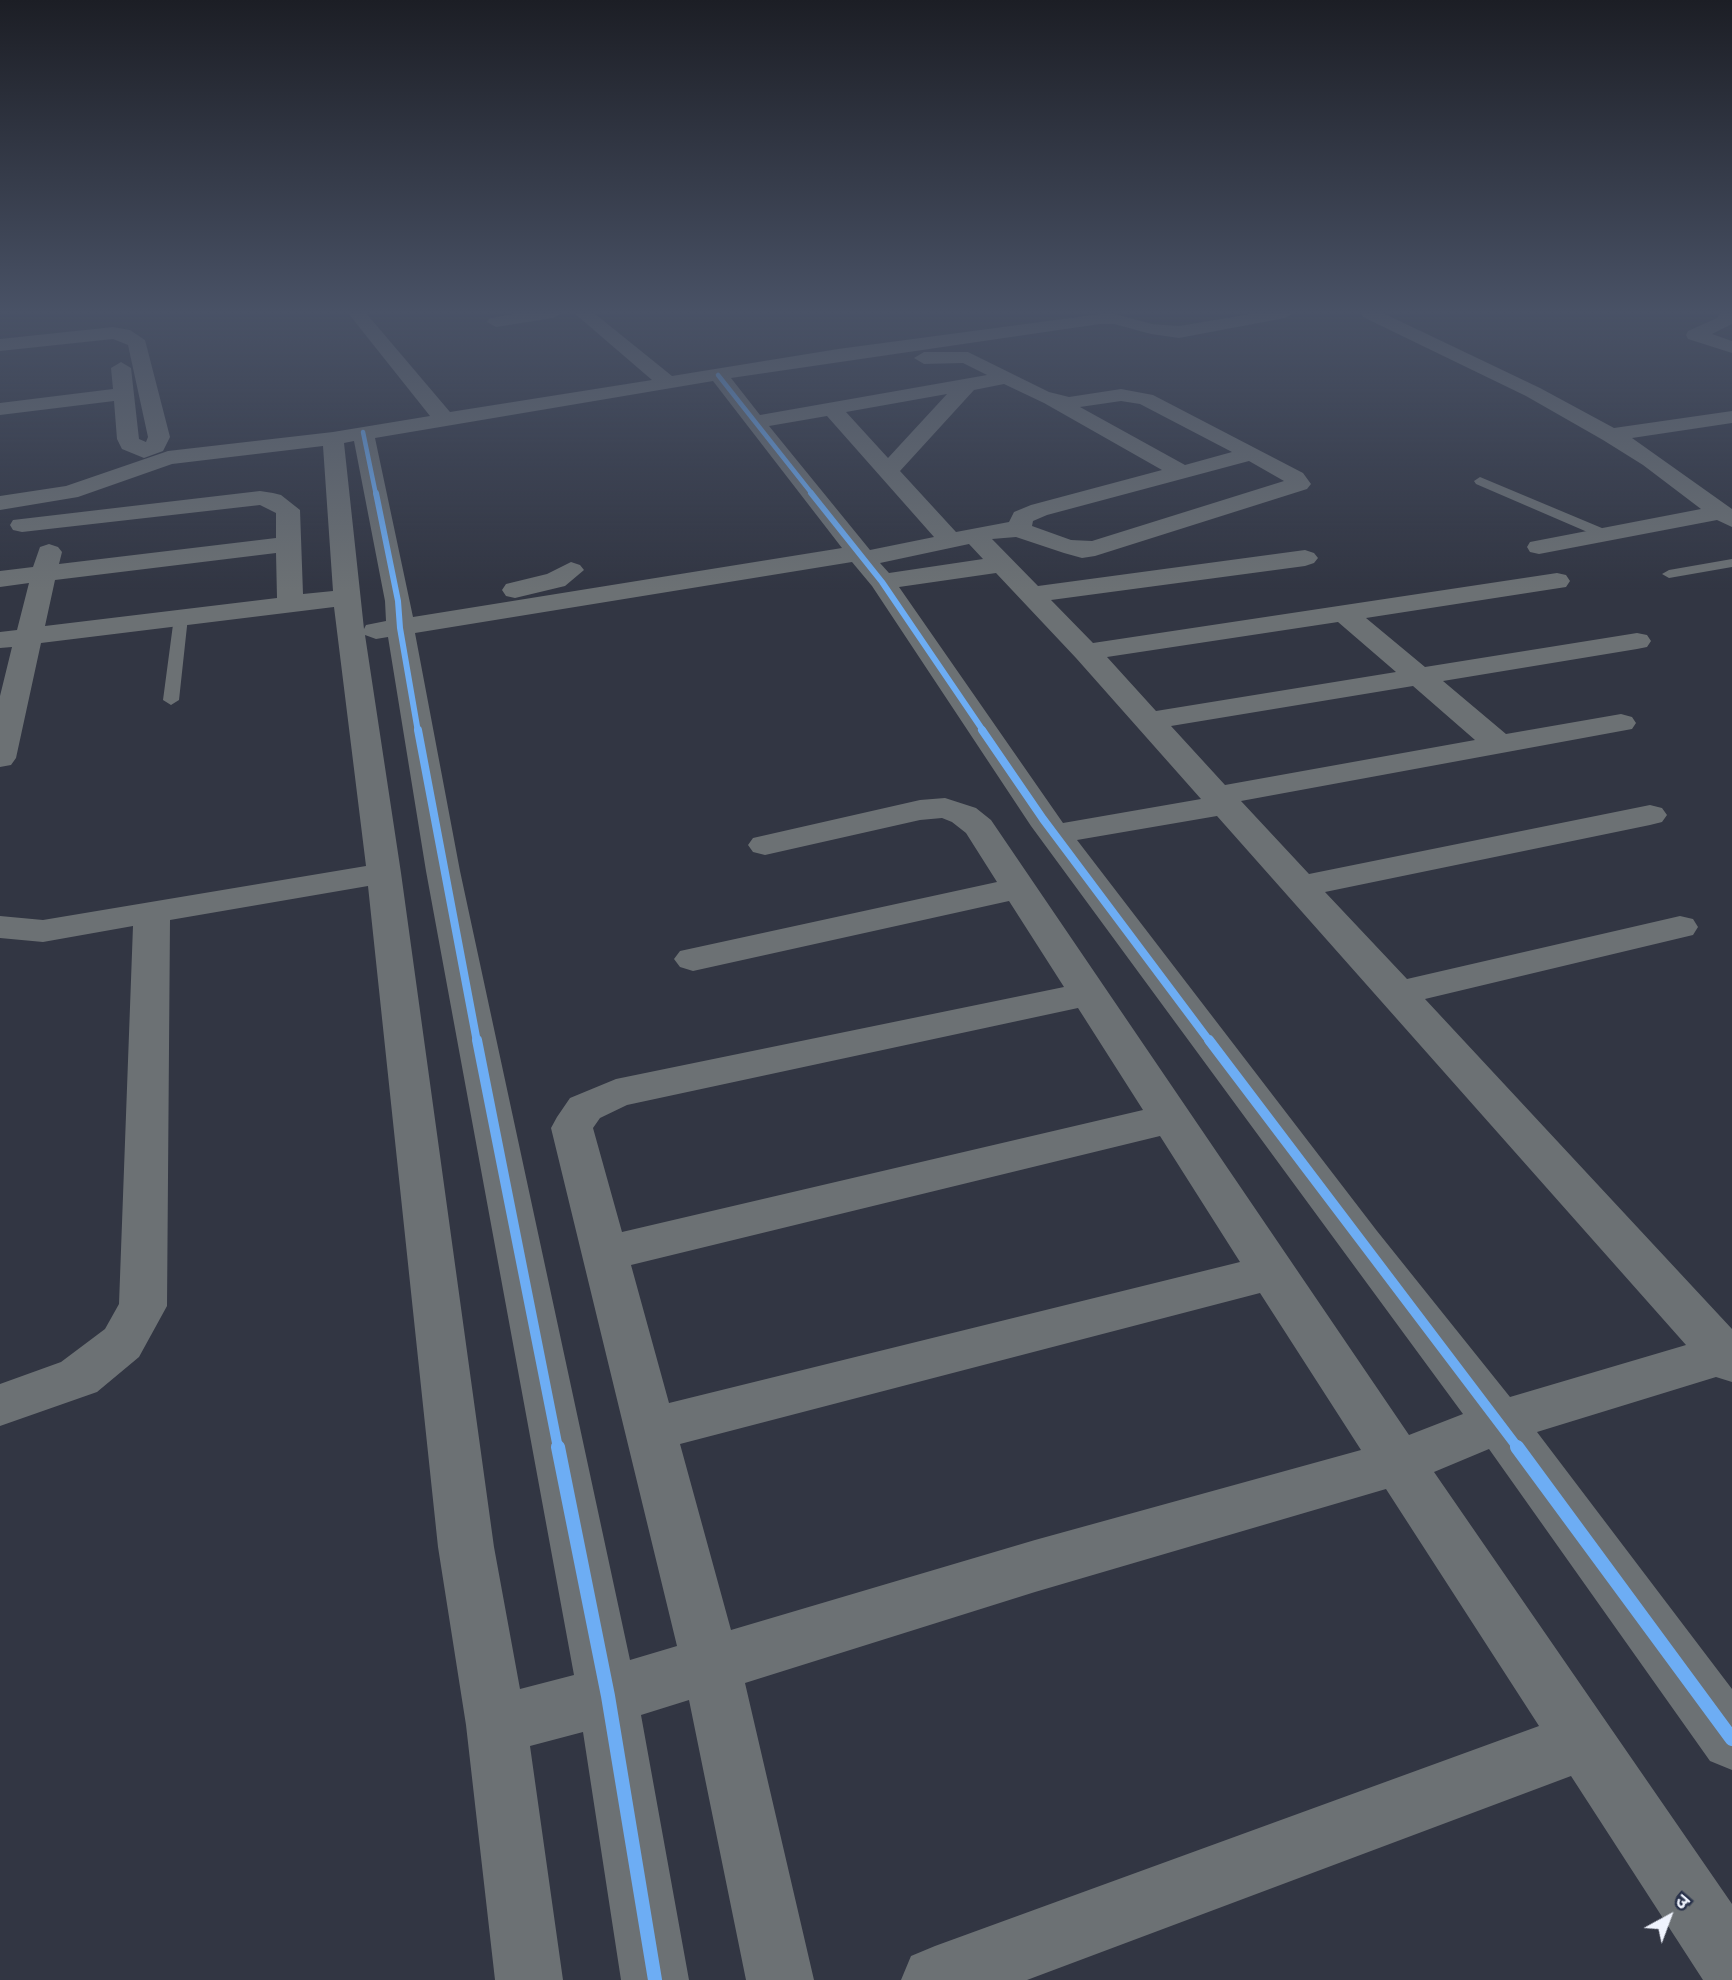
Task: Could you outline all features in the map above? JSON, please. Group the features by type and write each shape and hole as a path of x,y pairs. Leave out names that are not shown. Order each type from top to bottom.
{"street":[{"path":"0,409 30,405"},
{"path":"125,405 128,439 145,458"},
{"path":"145,458 159,437 152,405"},
{"path":"433,405 444,419"},
{"path":"0,503 71,492 145,458 348,435 529,405"},
{"path":"741,405 863,558 1055,834 1499,1422 1732,1739"},
{"path":"755,422 847,405"},
{"path":"888,471 948,405"},
{"path":"1061,405 1182,472"},
{"path":"14,638 290,604 349,616 399,614 863,558 954,533 1018,529 1082,550 1299,484 1295,478 1158,405"},
{"path":"1557,405 1611,435 1726,516"},
{"path":"496,1725 608,1696 1035,1566 1398,1463 1499,1422 1728,1358 1032,594 1003,564 954,533 888,471 832,408"},
{"path":"1611,435 1732,417"},
{"path":"348,435 399,614 446,884 608,1696 655,1980"},
{"path":"348,435 349,616 384,873 466,1547 496,1725 529,1980"},
{"path":"1113,490 1135,446"},
{"path":"1018,529 1023,517 1031,513 1251,454"},
{"path":"1695,492 1732,487"},
{"path":"0,527 260,498 273,500 288,510 290,604"},
{"path":"1539,547 1604,534 1726,516"},
{"path":"1190,519 1254,565"},
{"path":"0,758 14,638 44,574 58,521"},
{"path":"0,579 289,544"},
{"path":"863,558 1003,564"},
{"path":"1032,594 1305,558"},
{"path":"399,614 537,586 556,580 571,570"},
{"path":"1086,652 1556,581"},
{"path":"1345,613 1500,745"},
{"path":"1148,721 1637,641"},
{"path":"1055,834 1620,723"},
{"path":"765,845 920,810 946,808 964,815 979,827 1398,1463 1732,1963"},
{"path":"1298,887 1650,815"},
{"path":"0,927 43,931 384,873"},
{"path":"693,958 1019,888"},
{"path":"0,1405 79,1377 121,1343 143,1306 152,912"},
{"path":"1396,994 1679,927"},
{"path":"780,1980 711,1665 572,1128 585,1108 616,1093 1089,994"},
{"path":"604,1254 1171,1118"},
{"path":"650,1430 1273,1272"},
{"path":"935,1980 1584,1741"}],"lane":[{"path":"1480,481 1604,534"},
{"path":"1669,574 1732,563"},
{"path":"171,700 181,617"}],"cycle path":[{"path":"742,405 882,582 1043,819 1361,1243 1499,1422 1732,1739"},
{"path":"363,432 398,601 400,628 443,871 608,1696 655,1980"}]}
